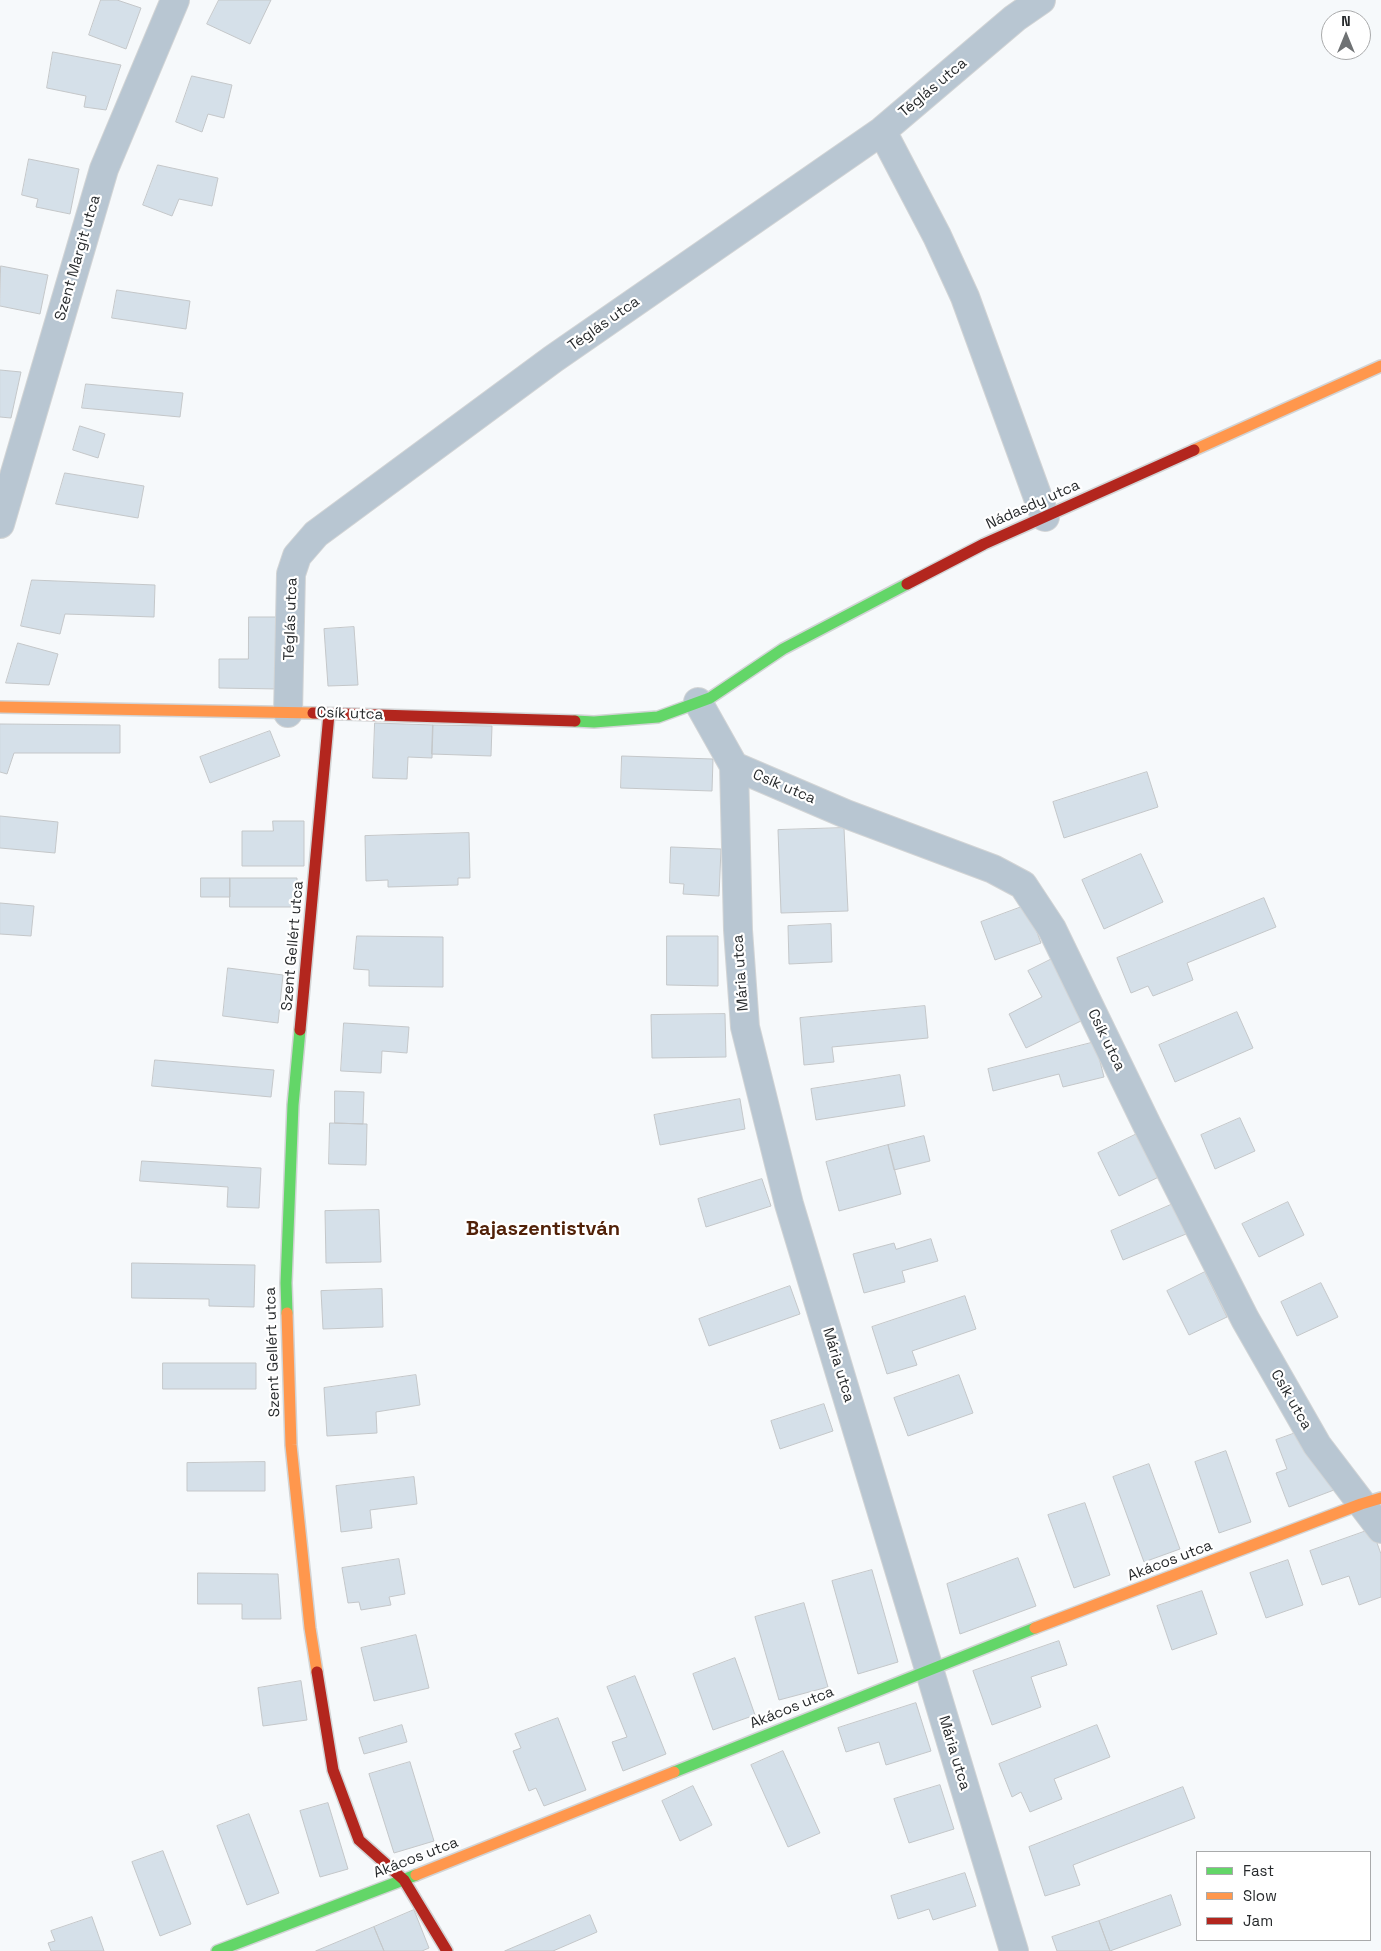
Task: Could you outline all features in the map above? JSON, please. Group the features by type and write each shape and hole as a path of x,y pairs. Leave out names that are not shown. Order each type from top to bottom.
{"street":[{"name":"Szent Margit utca","path":"0,524 104,170 175,0"},
{"name":"Téglás utca","path":"288,713 291,574 297,556 316,534 553,359 882,131 1013,9 1041,0"},
{"path":"882,131 937,236 964,298 1045,516"},
{"name":"Nádasdy utca","path":"704,700 783,649 984,544 1381,366"},
{"name":"Csík utca","path":"0,707 594,722 658,717 704,700 734,766 846,814 993,870 1023,885 1052,929 1245,1319 1317,1445 1371,1501 1381,1529"},
{"name":"Szent Gellért utca","path":"329,714 293,1105 286,1283 291,1445 310,1628 333,1770 360,1840 404,1880 447,1951"},
{"name":"Mária utca","path":"734,766 738,930 745,1027 789,1204 1014,1951"},
{"name":"Akácos utca","path":"217,1951 404,1880 928,1669 1371,1501"}],"building":[{"path":"101,0 117,0 141,8 126,49 89,35"},
{"path":"219,0 271,0 250,44 207,24"},
{"path":"53,52 121,65 106,110 84,107 86,96 47,88"},
{"path":"192,76 232,85 224,118 208,114 202,132 176,122"},
{"path":"29,159 79,169 70,214 36,207 38,199 22,195"},
{"path":"158,165 218,178 212,206 179,199 172,216 143,205"},
{"path":"1,266 48,275 40,314 0,306"},
{"path":"117,290 190,301 186,329 112,318"},
{"path":"0,370 21,372 11,418 0,417"},
{"path":"86,384 183,393 180,417 82,408"},
{"path":"80,426 105,434 98,458 73,450"},
{"path":"65,473 144,486 138,518 56,504"},
{"path":"32,580 155,585 154,617 65,614 60,634 21,626"},
{"path":"249,617 280,617 279,689 219,688 219,659 248,659"},
{"path":"354,627 358,685 328,686 324,629"},
{"path":"18,643 58,654 49,685 6,683"},
{"path":"375,723 433,725 432,758 408,757 407,779 373,778"},
{"path":"0,724 120,725 120,753 14,753 7,774 0,772"},
{"path":"433,725 492,726 491,756 432,754"},
{"path":"270,731 280,756 210,783 200,757"},
{"path":"622,756 713,759 712,791 621,788"},
{"path":"1147,772 1158,807 1064,838 1053,802"},
{"path":"0,816 58,822 55,853 0,848"},
{"path":"273,821 304,821 304,866 242,866 242,831 273,831"},
{"path":"844,828 848,911 781,913 778,830"},
{"path":"469,833 470,878 458,878 458,885 388,887 388,880 366,881 365,836"},
{"path":"671,847 721,849 719,896 683,894 684,884 670,883"},
{"path":"1141,854 1163,902 1104,929 1082,880"},
{"path":"201,878 230,878 230,897 201,897"},
{"path":"230,878 297,878 297,907 230,907"},
{"path":"1264,898 1276,927 1187,963 1193,980 1153,996 1148,986 1131,993 1117,958"},
{"path":"0,903 34,906 31,936 0,934"},
{"path":"1027,905 1041,943 995,960 981,922"},
{"path":"831,924 832,962 789,964 788,926"},
{"path":"357,936 443,937 443,987 369,986 369,970 354,969"},
{"path":"667,936 718,936 718,986 667,985"},
{"path":"1054,958 1085,1019 1026,1048 1009,1014 1042,997 1028,971"},
{"path":"228,968 283,975 278,1023 223,1016"},
{"path":"925,1006 928,1038 832,1047 834,1062 804,1065 800,1018"},
{"path":"1237,1012 1253,1048 1175,1082 1159,1045"},
{"path":"725,1014 726,1057 652,1058 651,1015"},
{"path":"344,1023 409,1027 407,1053 382,1051 381,1073 341,1071"},
{"path":"1095,1042 1104,1077 1063,1087 1059,1074 993,1091 988,1069"},
{"path":"155,1060 274,1070 271,1097 152,1086"},
{"path":"900,1075 905,1106 816,1120 811,1089"},
{"path":"335,1091 364,1092 363,1124 335,1123"},
{"path":"740,1099 745,1129 660,1145 654,1115"},
{"path":"1240,1118 1255,1151 1215,1169 1201,1135"},
{"path":"330,1123 367,1124 366,1165 329,1164"},
{"path":"1143,1131 1163,1175 1119,1196 1098,1153"},
{"path":"924,1136 930,1161 894,1170 888,1145"},
{"path":"888,1145 901,1194 839,1211 826,1162"},
{"path":"142,1161 261,1168 259,1208 227,1207 228,1187 140,1181"},
{"path":"762,1179 771,1206 706,1227 698,1199"},
{"path":"1288,1202 1304,1235 1259,1257 1242,1224"},
{"path":"1173,1204 1186,1234 1123,1260 1111,1231"},
{"path":"379,1210 381,1262 326,1263 325,1211"},
{"path":"931,1239 938,1261 902,1271 905,1282 864,1293 853,1254 894,1243 896,1249"},
{"path":"132,1263 255,1265 254,1307 209,1306 209,1299 132,1298"},
{"path":"1205,1272 1227,1317 1189,1335 1167,1291"},
{"path":"1321,1283 1338,1317 1297,1336 1281,1302"},
{"path":"790,1286 800,1314 709,1346 699,1319"},
{"path":"382,1289 383,1327 323,1329 321,1291"},
{"path":"965,1296 976,1329 912,1351 917,1365 887,1374 872,1327"},
{"path":"163,1363 256,1363 256,1389 163,1389"},
{"path":"416,1375 420,1405 376,1412 377,1433 327,1436 324,1388"},
{"path":"959,1375 973,1413 908,1436 894,1398"},
{"path":"824,1404 833,1431 780,1449 771,1421"},
{"path":"1304,1430 1334,1490 1289,1507 1276,1473 1287,1469 1276,1440"},
{"path":"1226,1451 1251,1522 1219,1533 1195,1462"},
{"path":"265,1462 265,1491 187,1491 187,1463"},
{"path":"1149,1464 1180,1549 1144,1562 1113,1477"},
{"path":"414,1477 417,1504 370,1510 372,1528 341,1532 336,1486"},
{"path":"1085,1503 1110,1575 1074,1588 1048,1515"},
{"path":"1372,1529 1381,1554 1381,1597 1359,1605 1349,1576 1322,1585 1310,1551"},
{"path":"1018,1558 1036,1606 960,1634 947,1584"},
{"path":"399,1559 405,1594 389,1597 391,1605 361,1610 359,1602 348,1603 342,1568"},
{"path":"1288,1560 1303,1605 1266,1618 1250,1573"},
{"path":"872,1570 898,1662 858,1674 832,1581"},
{"path":"198,1573 278,1574 281,1619 242,1619 242,1604 198,1604"},
{"path":"1202,1591 1217,1634 1172,1650 1157,1606"},
{"path":"804,1603 828,1687 779,1700 755,1617"},
{"path":"416,1635 429,1688 374,1701 361,1648"},
{"path":"1059,1641 1067,1665 1031,1677 1041,1707 992,1725 973,1671"},
{"path":"735,1658 755,1715 713,1730 693,1674"},
{"path":"635,1676 666,1754 623,1771 612,1742 627,1737 607,1687"},
{"path":"301,1681 307,1720 263,1726 258,1688"},
{"path":"916,1703 931,1751 886,1765 879,1742 846,1752 838,1728"},
{"path":"558,1718 586,1790 544,1806 536,1788 529,1791 513,1751 521,1748 515,1734"},
{"path":"402,1725 407,1742 364,1754 359,1738"},
{"path":"1097,1725 1110,1757 1054,1779 1062,1799 1030,1812 1021,1792 1012,1797 999,1764"},
{"path":"783,1751 820,1833 788,1847 751,1765"},
{"path":"410,1762 434,1841 394,1853 369,1774"},
{"path":"940,1785 954,1829 909,1843 894,1799"},
{"path":"693,1786 712,1825 680,1841 662,1801"},
{"path":"1183,1787 1195,1818 1073,1865 1080,1885 1045,1896 1029,1847"},
{"path":"328,1803 348,1869 320,1877 300,1811"},
{"path":"249,1814 279,1893 247,1905 217,1826"},
{"path":"163,1851 191,1924 160,1936 132,1862"},
{"path":"965,1873 976,1906 933,1920 929,1909 898,1919 891,1896"},
{"path":"1171,1895 1181,1925 1110,1951 1099,1921"},
{"path":"414,1910 429,1948 422,1951 384,1951 374,1927"},
{"path":"590,1915 597,1932 553,1951 505,1951"},
{"path":"92,1917 104,1951 51,1951 48,1943 55,1941 51,1931"},
{"path":"1099,1921 1110,1951 1057,1951 1052,1937"},
{"path":"374,1927 384,1951 316,1951"}],"traffic: fast":[{"path":"575,721 594,722 658,717 710,698 783,649 907,584"},
{"path":"287,1313 286,1283 293,1105 300,1030"},
{"path":"674,1772 1035,1628"},
{"path":"217,1951 416,1875"}],"traffic: slow":[{"path":"1194,450 1381,366"},
{"path":"0,707 313,713"},
{"path":"287,1313 291,1445 310,1628 317,1672"},
{"path":"1035,1628 1381,1498"},
{"path":"416,1875 674,1772"}],"traffic: jam":[{"path":"907,584 984,544 1194,450"},
{"path":"313,713 575,721"},
{"path":"300,1030 329,714"},
{"path":"317,1672 333,1770 359,1840 404,1880 447,1951"}],"district":[{"name":"Bajaszentistván","path":"543,1230"}]}
